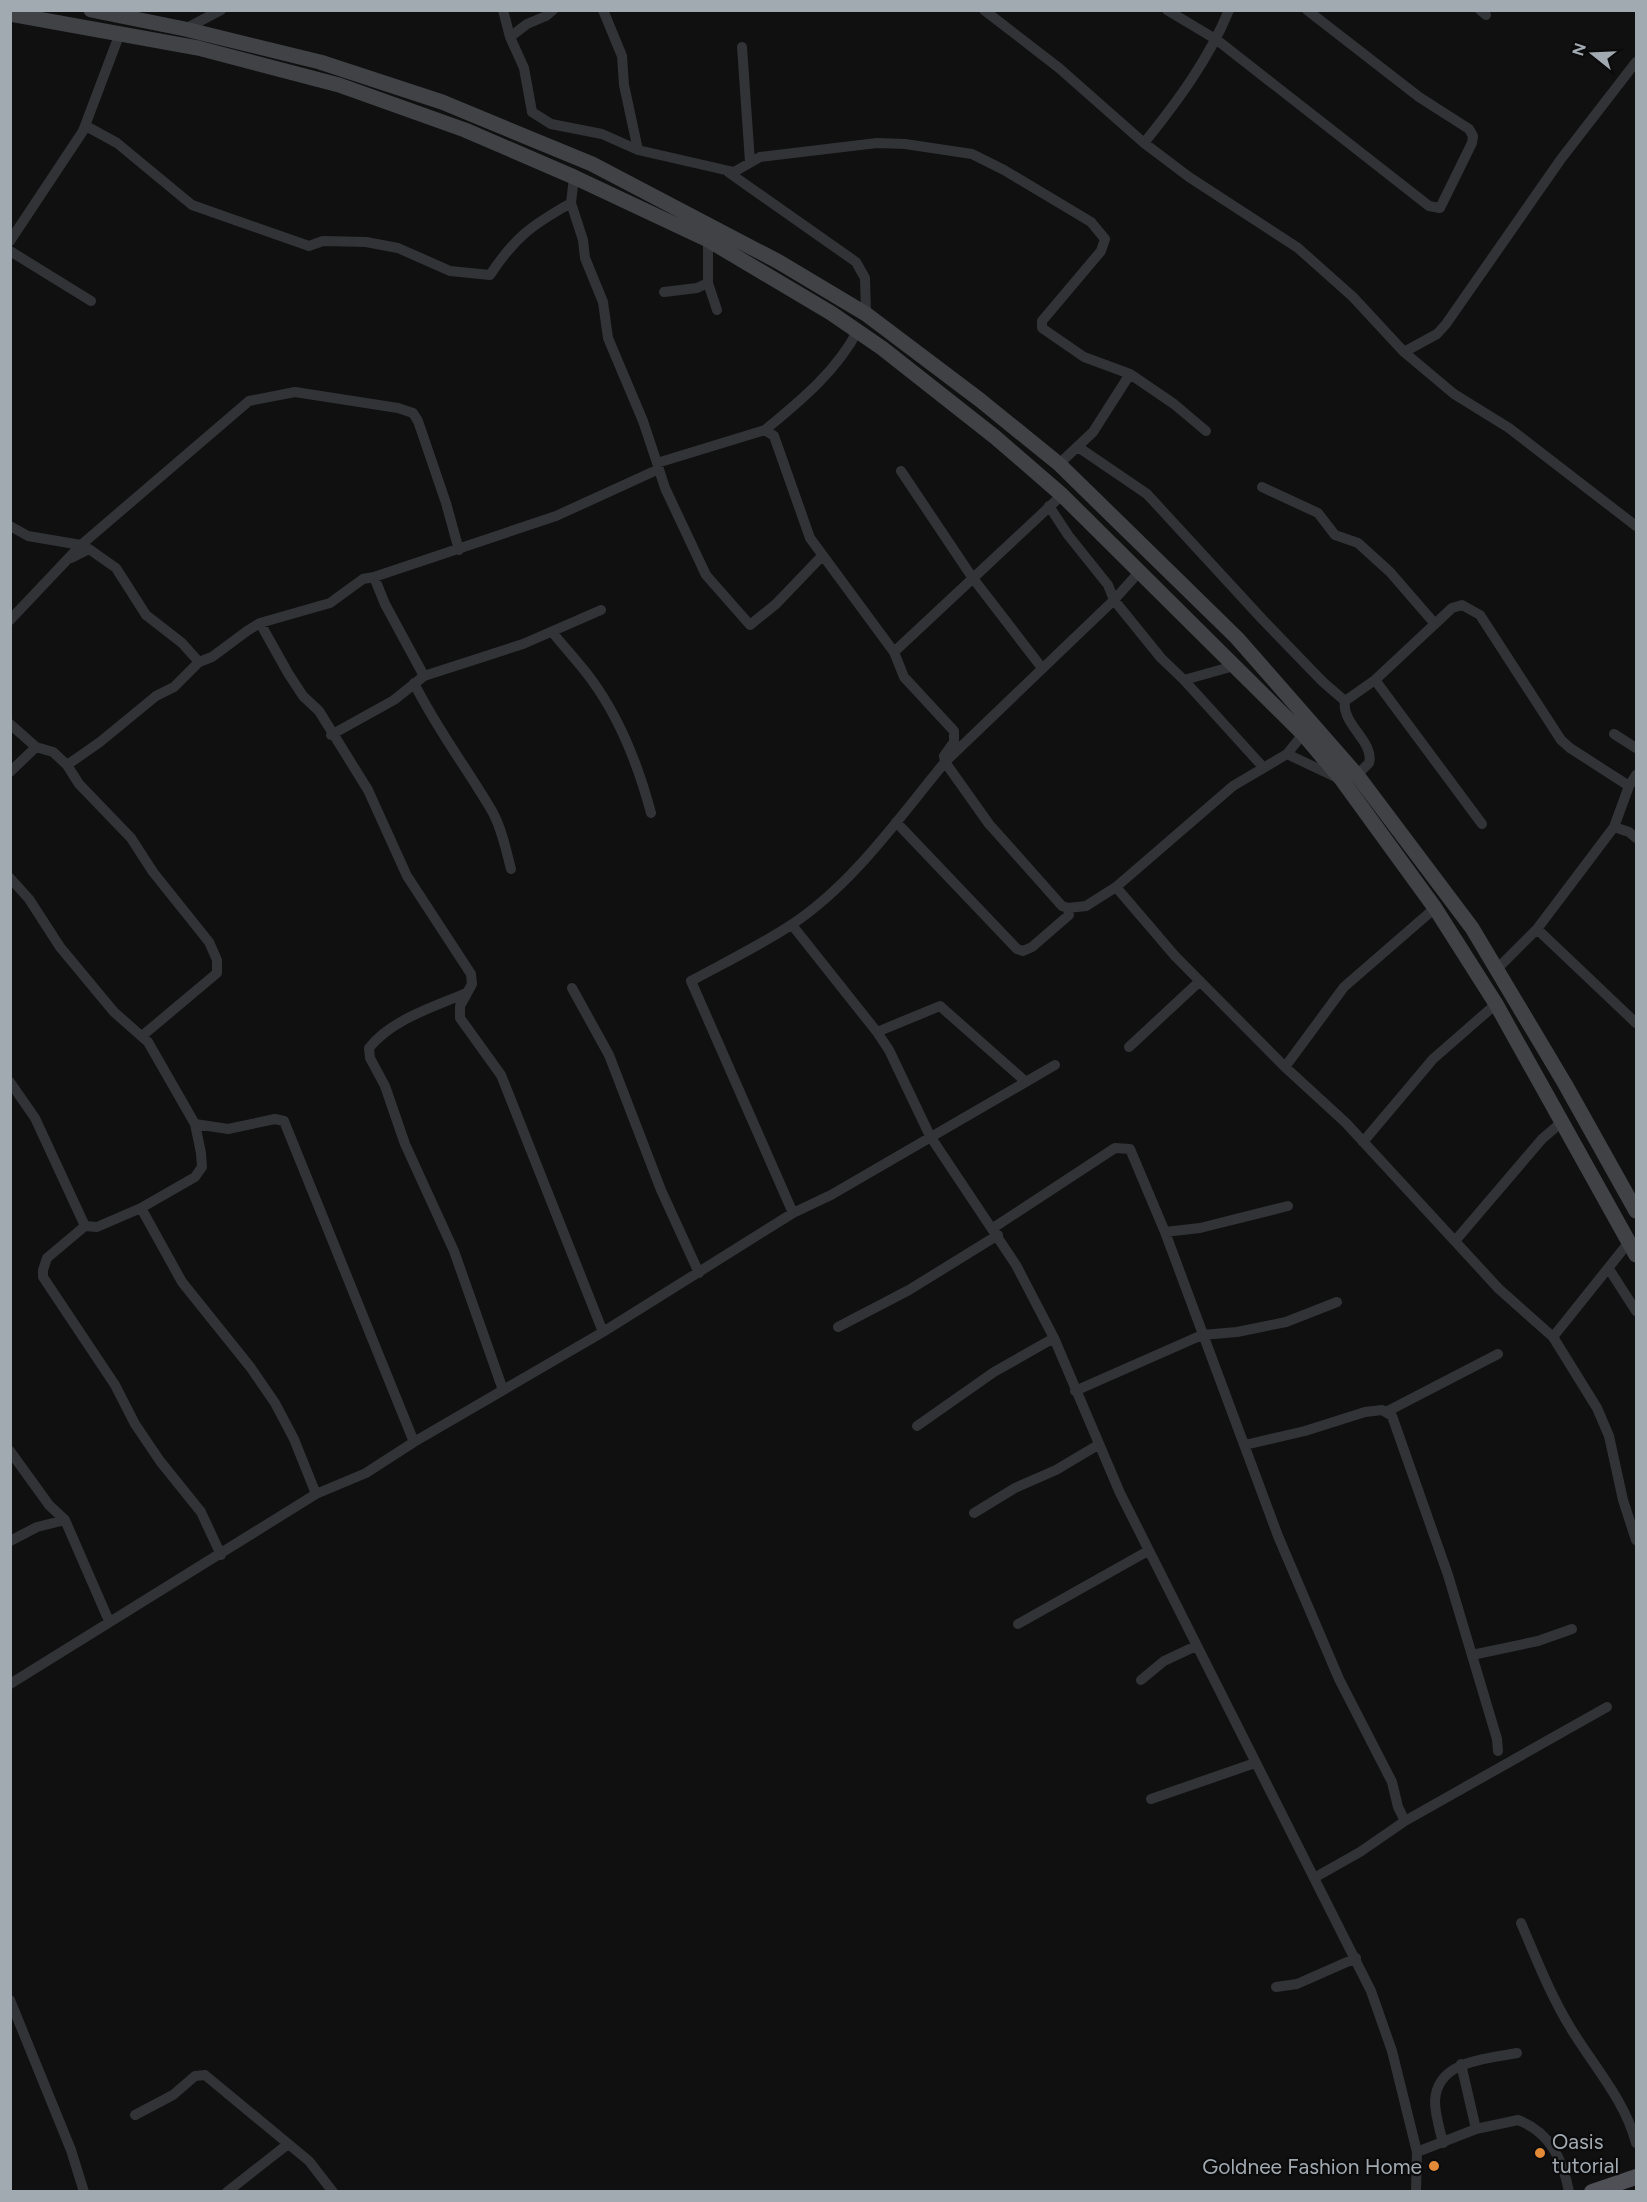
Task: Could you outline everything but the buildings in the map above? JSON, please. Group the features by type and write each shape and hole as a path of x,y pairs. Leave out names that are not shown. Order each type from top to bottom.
{"main road":[{"path":"91,10 116,13 320,62 442,102 592,164 779,262 866,314 980,400 1059,464 1237,638 1357,775 1472,928 1636,1210"},
{"path":"10,14 198,48 339,85 465,130 574,177 708,240 858,330 995,437 1062,495 1303,734 1341,780 1435,908 1496,1004 1633,1249"},
{"path":"1592,2192 1636,2177"}],"street":[{"path":"185,29 221,10"},
{"path":"503,10 510,37 524,68 532,112 536,117 551,124 602,134 638,150 728,172 856,262 865,278 866,314"},
{"path":"510,37 526,24 546,16 553,10"},
{"path":"603,10 622,56 624,85 638,150"},
{"path":"984,10 1059,68 1144,143 1217,197 1267,226 1298,248 1353,297 1404,352 1454,394 1509,428 1636,526"},
{"path":"1167,10 1217,40 1429,206 1440,208 1472,143 1473,136 1469,129 1419,97 1307,10"},
{"path":"1144,143 1173,107 1217,40 1229,10"},
{"path":"10,241 86,126 120,33"},
{"path":"742,47 750,162"},
{"path":"1404,352 1437,333 1446,324 1561,159 1636,62"},
{"path":"86,126 117,143 192,205 309,246 324,241 366,242 398,248 450,271 490,275 509,246 536,223 571,203"},
{"path":"728,172 739,170 750,162 764,157 891,143 972,154 1004,170 1091,222 1105,239 1101,251 1042,321 1042,328 1084,357 1130,374 1174,404 1206,430"},
{"path":"67,765 100,742 156,696 174,687 199,662 212,657 260,623 330,603 363,579 459,550 565,512 659,469 608,338 603,302 585,258 577,218 571,203 574,177"},
{"path":"708,240 708,283 717,310"},
{"path":"10,251 91,301"},
{"path":"663,292 697,288 708,283"},
{"path":"657,463 765,430 825,376 847,352 858,330"},
{"path":"1059,464 1093,432 1130,374"},
{"path":"10,620 81,545 249,400 295,392 398,408 413,413 418,421 446,503 459,550"},
{"path":"765,430 774,436 806,527 822,556 894,652 904,677 954,731 954,742 944,756 945,762 990,824 1062,906 1068,908 1086,906 1116,887 1233,786 1287,754 1303,734"},
{"path":"1078,447 1147,494 1263,620 1323,682 1345,701 1346,714 1370,754 1369,764 1357,775 1341,780 1287,754"},
{"path":"657,463 665,488 706,575 750,625 777,604 822,556"},
{"path":"901,471 972,577 1042,668"},
{"path":"1262,487 1318,513 1335,535 1358,543 1390,572 1435,624"},
{"path":"894,652 1062,495"},
{"path":"1049,506 1068,535 1108,585 1114,600 1161,658 1263,767"},
{"path":"10,526 28,536 81,545"},
{"path":"71,558 89,549 116,568 146,615 182,643 199,662"},
{"path":"793,1213 690,981 792,925 839,884 878,845 945,762 1114,600 1140,571"},
{"path":"374,577 385,604 424,676"},
{"path":"1345,701 1375,680 1452,608 1462,605 1480,615 1561,740 1629,786"},
{"path":"331,735 394,700 424,676 553,633 601,610"},
{"path":"260,623 288,673 303,696 318,711 331,735 368,790 407,876 467,966 472,980 460,1005 460,1018 501,1075 603,1332"},
{"path":"553,633 597,689 622,735 644,788 651,813"},
{"path":"1184,680 1234,666"},
{"path":"1375,680 1482,824"},
{"path":"414,683 468,777 492,811 501,830 511,869"},
{"path":"10,724 36,747 53,752 67,765 79,784 131,838 153,872 209,942 217,960 217,973 142,1036"},
{"path":"1614,734 1636,748"},
{"path":"10,771 36,747"},
{"path":"1497,969 1536,929 1614,828 1629,786 1636,775"},
{"path":"896,822 1017,949 1023,951 1032,946 1069,915 1068,908"},
{"path":"1614,828 1629,832 1636,838"},
{"path":"10,878 29,899 60,947 114,1012 142,1036 162,1062 195,1124 201,1153 200,1171 195,1177 141,1208 97,1227 85,1226 47,1258 43,1270 44,1277 115,1385 141,1433 201,1512 221,1555"},
{"path":"1116,887 1153,933 1363,1142 1499,1289 1553,1337 1597,1408 1609,1436 1623,1500 1636,1540"},
{"path":"1286,1067 1344,987 1435,908"},
{"path":"792,925 889,1050 930,1136 995,1232 1054,1338 1098,1445 1148,1551 1356,1958 1378,2008 1392,2051 1418,2152 1416,2192"},
{"path":"1536,929 1636,1023"},
{"path":"1130,1047 1200,981"},
{"path":"572,988 609,1055 661,1190 699,1273"},
{"path":"466,993 404,1020 369,1048 370,1058 385,1086 405,1144 454,1251 503,1390"},
{"path":"1363,1142 1433,1059 1496,1004"},
{"path":"877,1032 940,1006 968,1034 980,1040 1026,1082"},
{"path":"10,1684 316,1494 366,1473 414,1442 603,1332 793,1213 831,1195 1055,1065"},
{"path":"10,1082 35,1118 85,1226"},
{"path":"195,1124 228,1129 275,1119 284,1121 414,1442"},
{"path":"1455,1241 1542,1139 1563,1121"},
{"path":"838,1327 909,1290 1121,1147 1130,1149 1165,1232 1245,1444 1261,1494 1326,1650 1392,1782 1398,1807 1406,1821"},
{"path":"1165,1232 1200,1228 1288,1206"},
{"path":"141,1208 182,1282 251,1368 275,1403 294,1438 316,1494"},
{"path":"1553,1337 1609,1269 1633,1249"},
{"path":"1609,1269 1636,1311"},
{"path":"1075,1391 1202,1335 1237,1332 1286,1322 1337,1302"},
{"path":"917,1426 994,1372 1054,1338"},
{"path":"1245,1444 1305,1431 1365,1412 1386,1412 1498,1354"},
{"path":"1386,1412 1392,1416 1448,1575 1497,1739 1498,1751"},
{"path":"974,1513 1015,1488 1056,1470 1098,1445"},
{"path":"10,1451 49,1505 65,1520 109,1621"},
{"path":"10,1541 37,1527 65,1520"},
{"path":"1018,1624 1148,1551"},
{"path":"1472,1655 1538,1641 1572,1629"},
{"path":"1141,1680 1164,1661 1197,1646"},
{"path":"1314,1878 1360,1852 1406,1821 1607,1707"},
{"path":"1150,1799 1256,1763"},
{"path":"1521,1923 1551,1993 1570,2028 1610,2087 1636,2143"},
{"path":"1276,1988 1297,1984 1356,1958"},
{"path":"10,2000 71,2150 84,2192"},
{"path":"1443,2143 1435,2100 1448,2073 1461,2064 1517,2053"},
{"path":"1461,2064 1476,2129"},
{"path":"135,2115 173,2095 195,2076 205,2075 309,2161 333,2192"},
{"path":"1418,2152 1476,2129 1518,2120 1534,2127 1546,2137 1563,2163 1569,2192"},
{"path":"227,2192 288,2144"}],"place":[{"name":"Oasis tutorial","path":"1540,2153"},
{"name":"Goldnee Fashion Home","path":"1434,2166"}]}
